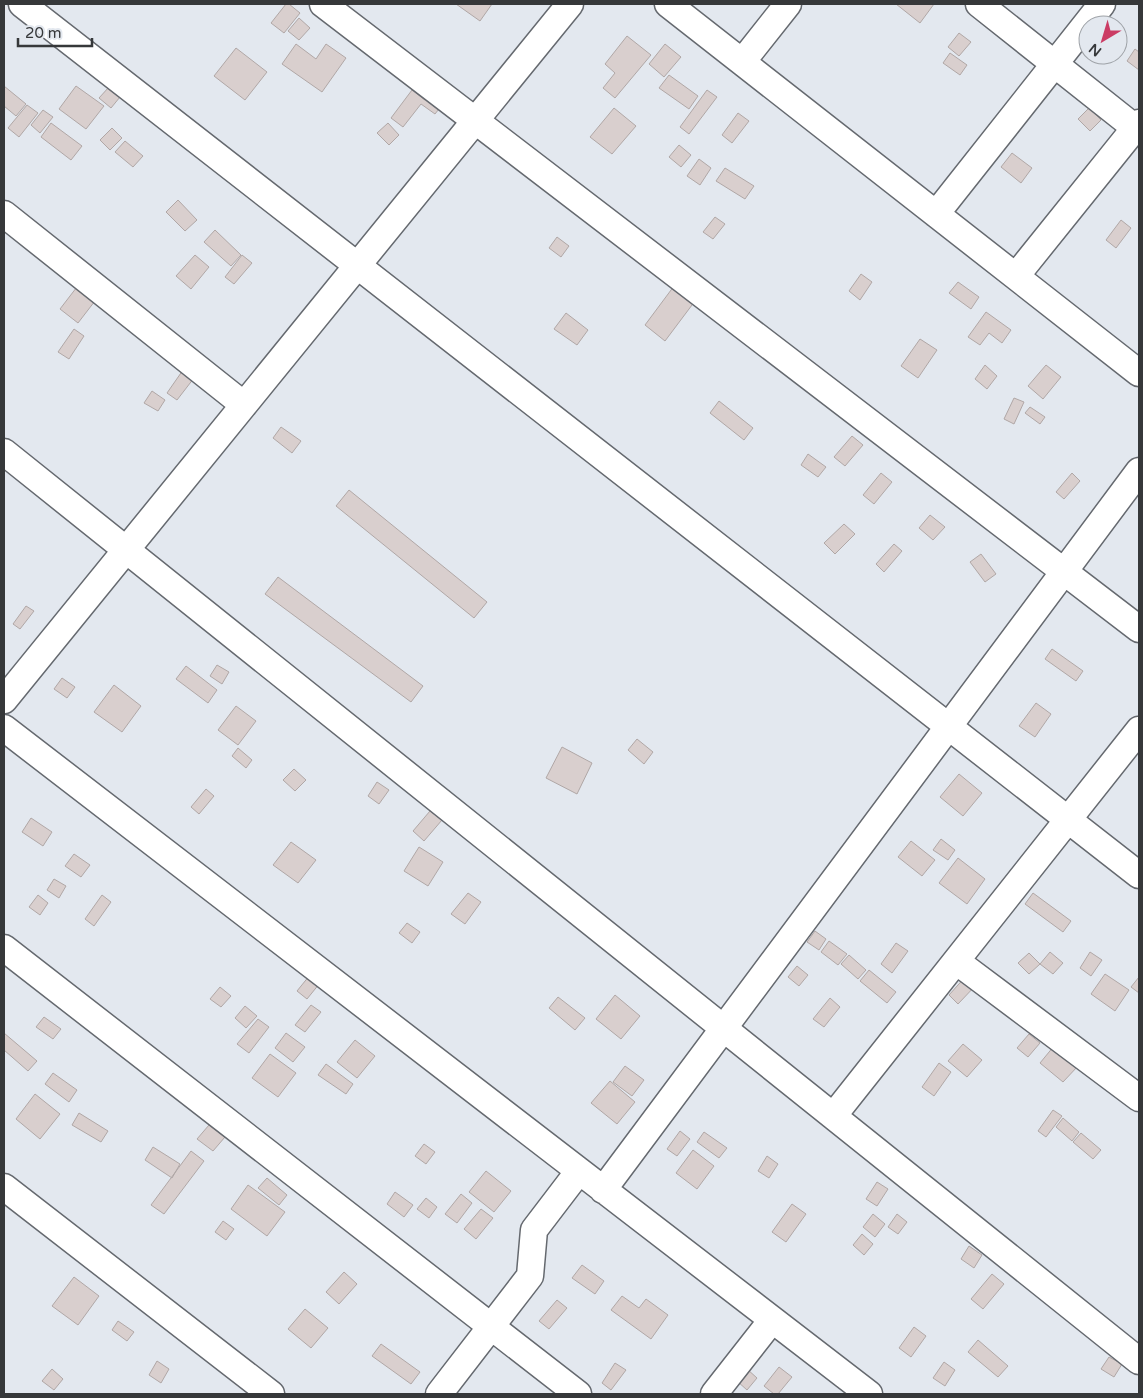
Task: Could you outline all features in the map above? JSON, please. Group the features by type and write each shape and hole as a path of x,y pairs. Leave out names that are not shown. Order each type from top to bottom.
{"street":[{"path":"22,4 1139,875"},
{"path":"323,4 1139,629"},
{"path":"4,700 570,4"},
{"path":"668,4 1139,373"},
{"path":"742,62 788,4"},
{"path":"979,4 1138,127 1016,276"},
{"path":"936,214 1102,4"},
{"path":"4,214 244,405"},
{"path":"4,452 1139,1361"},
{"path":"603,1190 1139,471"},
{"path":"4,728 868,1394"},
{"path":"834,1115 1139,730"},
{"path":"4,948 578,1394"},
{"path":"956,962 1139,1098"},
{"path":"439,1394 530,1276 534,1230 579,1171"},
{"path":"4,1187 272,1394"},
{"path":"714,1394 772,1320"}],"building":[{"path":"286,4 289,4 300,13 284,33 271,23"},
{"path":"456,4 492,4 480,21"},
{"path":"896,4 934,4 920,23"},
{"path":"299,18 310,28 299,40 288,31"},
{"path":"959,33 971,42 959,56 948,47"},
{"path":"627,36 651,55 615,98 603,88 615,73 605,64"},
{"path":"296,44 316,59 326,44 346,58 322,92 282,64"},
{"path":"665,44 681,57 664,77 649,64"},
{"path":"236,48 267,72 245,100 214,76"},
{"path":"1135,49 1139,52 1139,70 1128,62"},
{"path":"950,53 967,65 960,75 943,63"},
{"path":"669,75 698,96 689,109 659,88"},
{"path":"4,86 26,104 16,116 4,106"},
{"path":"76,86 104,106 86,129 59,109"},
{"path":"109,87 120,97 111,108 99,98"},
{"path":"412,90 425,100 433,90 446,100 435,114 421,104 403,127 391,118"},
{"path":"707,90 717,97 689,134 680,127"},
{"path":"27,105 38,113 19,137 8,128"},
{"path":"614,108 636,126 612,154 590,137"},
{"path":"1089,108 1101,120 1090,131 1078,119"},
{"path":"43,110 53,117 40,133 31,125"},
{"path":"738,113 749,121 732,143 722,135"},
{"path":"51,123 82,146 71,160 41,137"},
{"path":"388,123 399,135 389,145 377,133"},
{"path":"112,128 122,138 110,150 100,140"},
{"path":"125,141 143,156 133,167 115,152"},
{"path":"679,145 691,155 681,167 669,157"},
{"path":"1012,153 1032,168 1021,183 1001,167"},
{"path":"699,159 711,168 700,185 687,176"},
{"path":"725,168 754,186 745,199 716,181"},
{"path":"178,200 197,220 185,231 166,212"},
{"path":"715,217 725,224 713,239 703,232"},
{"path":"1121,220 1131,228 1116,248 1106,240"},
{"path":"215,230 241,255 231,266 204,242"},
{"path":"557,237 569,246 561,257 549,248"},
{"path":"195,255 209,267 191,289 176,276"},
{"path":"242,255 252,263 234,284 225,277"},
{"path":"861,274 872,282 860,300 849,291"},
{"path":"677,282 698,297 665,341 645,325"},
{"path":"958,282 979,297 971,309 949,293"},
{"path":"80,283 98,297 78,323 60,309"},
{"path":"986,312 1011,330 1002,343 989,333 980,345 968,337"},
{"path":"566,313 588,330 577,345 554,329"},
{"path":"74,329 84,336 69,359 58,352"},
{"path":"920,339 937,350 918,378 901,366"},
{"path":"985,365 997,376 987,389 975,379"},
{"path":"1046,365 1061,377 1043,399 1028,386"},
{"path":"183,370 194,378 177,400 167,393"},
{"path":"152,391 165,400 158,411 144,403"},
{"path":"1014,398 1024,402 1014,424 1004,419"},
{"path":"719,401 753,428 744,440 710,413"},
{"path":"1030,407 1045,417 1040,424 1025,413"},
{"path":"281,427 301,441 292,453 273,438"},
{"path":"852,436 863,445 845,466 834,457"},
{"path":"808,454 826,467 818,477 801,465"},
{"path":"881,473 892,482 874,504 863,495"},
{"path":"1072,473 1080,481 1064,499 1056,492"},
{"path":"349,490 487,602 474,618 336,506"},
{"path":"930,515 945,527 933,540 919,528"},
{"path":"844,524 855,534 835,554 824,543"},
{"path":"894,544 902,551 884,572 876,564"},
{"path":"981,554 996,574 985,582 970,562"},
{"path":"278,577 423,686 411,702 265,594"},
{"path":"26,606 34,611 20,629 13,624"},
{"path":"1052,649 1083,671 1076,681 1045,659"},
{"path":"217,665 229,672 222,684 210,676"},
{"path":"186,666 217,690 208,703 176,679"},
{"path":"62,678 75,687 67,698 54,689"},
{"path":"114,685 141,706 122,732 94,712"},
{"path":"1036,703 1051,714 1035,737 1019,726"},
{"path":"236,706 256,721 238,745 218,730"},
{"path":"637,739 653,752 644,764 628,750"},
{"path":"562,747 592,763 577,794 546,778"},
{"path":"238,748 252,760 246,768 232,756"},
{"path":"294,769 306,780 295,791 283,780"},
{"path":"959,774 982,793 963,816 940,797"},
{"path":"377,782 389,790 379,804 368,796"},
{"path":"206,789 214,796 199,814 191,807"},
{"path":"430,811 442,820 424,841 413,831"},
{"path":"31,818 52,832 43,846 22,832"},
{"path":"941,839 955,850 948,860 933,850"},
{"path":"911,841 935,860 922,876 898,857"},
{"path":"291,842 316,860 298,883 273,865"},
{"path":"419,847 443,862 428,886 404,871"},
{"path":"74,854 90,865 81,877 65,866"},
{"path":"958,858 985,879 967,904 939,883"},
{"path":"54,879 66,886 59,898 47,890"},
{"path":"468,893 481,902 465,924 451,914"},
{"path":"1033,893 1071,921 1063,932 1025,904"},
{"path":"38,895 48,903 40,915 29,907"},
{"path":"102,895 111,902 94,926 85,919"},
{"path":"407,923 420,932 412,943 399,933"},
{"path":"815,931 826,939 819,950 807,942"},
{"path":"829,941 847,954 838,965 821,952"},
{"path":"896,943 908,951 892,973 881,964"},
{"path":"1050,952 1063,963 1053,974 1040,964"},
{"path":"1090,952 1102,960 1091,976 1080,968"},
{"path":"1029,953 1040,964 1029,974 1018,963"},
{"path":"849,955 866,970 858,979 841,964"},
{"path":"797,966 808,975 799,986 788,977"},
{"path":"314,970 324,978 307,999 297,991"},
{"path":"869,970 896,992 887,1003 860,981"},
{"path":"1105,974 1129,990 1115,1011 1091,994"},
{"path":"967,975 977,984 958,1004 949,995"},
{"path":"1139,977 1139,993 1131,987"},
{"path":"220,987 231,996 221,1007 210,999"},
{"path":"615,995 640,1016 621,1039 596,1019"},
{"path":"558,997 585,1018 575,1030 549,1008"},
{"path":"830,998 840,1007 824,1027 813,1019"},
{"path":"311,1005 321,1012 305,1032 295,1025"},
{"path":"245,1006 257,1016 246,1028 235,1018"},
{"path":"44,1017 61,1029 53,1039 36,1027"},
{"path":"258,1019 269,1027 249,1053 237,1044"},
{"path":"4,1033 37,1061 28,1071 4,1050"},
{"path":"286,1033 305,1047 293,1062 275,1048"},
{"path":"1029,1034 1040,1043 1028,1057 1017,1048"},
{"path":"355,1040 375,1056 357,1078 337,1062"},
{"path":"963,1044 982,1060 967,1077 948,1061"},
{"path":"1054,1046 1078,1066 1063,1082 1040,1063"},
{"path":"270,1054 296,1073 278,1097 252,1078"},
{"path":"939,1063 951,1072 934,1096 922,1087"},
{"path":"326,1064 353,1084 346,1094 318,1075"},
{"path":"625,1066 644,1080 632,1096 613,1082"},
{"path":"53,1073 77,1090 69,1102 45,1084"},
{"path":"610,1081 635,1102 617,1124 591,1103"},
{"path":"35,1094 60,1114 40,1139 16,1119"},
{"path":"1053,1110 1062,1116 1046,1137 1038,1131"},
{"path":"79,1113 108,1131 101,1142 72,1125"},
{"path":"1063,1118 1079,1132 1072,1141 1056,1127"},
{"path":"209,1125 225,1137 213,1151 197,1139"},
{"path":"680,1131 690,1139 677,1156 667,1149"},
{"path":"704,1132 727,1148 719,1158 697,1142"},
{"path":"1081,1133 1101,1150 1093,1159 1073,1142"},
{"path":"424,1144 435,1152 426,1164 415,1156"},
{"path":"153,1147 180,1164 172,1178 145,1160"},
{"path":"693,1150 714,1166 697,1189 676,1173"},
{"path":"191,1151 204,1161 164,1214 151,1205"},
{"path":"767,1156 778,1164 769,1178 758,1171"},
{"path":"486,1171 511,1191 494,1212 469,1192"},
{"path":"267,1178 287,1195 279,1205 258,1188"},
{"path":"877,1182 888,1189 877,1206 866,1199"},
{"path":"248,1185 285,1212 267,1236 231,1209"},
{"path":"395,1192 413,1205 404,1217 387,1204"},
{"path":"461,1194 472,1203 457,1223 445,1214"},
{"path":"426,1198 437,1207 429,1218 417,1209"},
{"path":"792,1204 806,1214 786,1242 772,1232"},
{"path":"481,1209 493,1218 476,1239 464,1229"},
{"path":"873,1214 885,1224 875,1237 863,1227"},
{"path":"897,1214 907,1222 898,1234 888,1227"},
{"path":"223,1221 234,1229 226,1240 215,1232"},
{"path":"862,1234 873,1244 864,1255 853,1245"},
{"path":"969,1246 982,1255 974,1268 961,1259"},
{"path":"582,1265 604,1281 595,1294 572,1278"},
{"path":"344,1272 357,1284 339,1304 326,1292"},
{"path":"992,1274 1004,1284 983,1309 971,1299"},
{"path":"74,1277 99,1296 78,1325 52,1306"},
{"path":"622,1296 639,1308 646,1299 668,1315 651,1339 611,1310"},
{"path":"557,1300 567,1308 549,1329 539,1321"},
{"path":"305,1309 328,1328 311,1348 288,1329"},
{"path":"118,1321 134,1332 127,1341 112,1330"},
{"path":"914,1327 926,1336 911,1357 899,1348"},
{"path":"978,1340 1008,1366 998,1377 968,1352"},
{"path":"381,1344 420,1372 411,1384 372,1356"},
{"path":"1109,1357 1122,1364 1114,1377 1101,1369"},
{"path":"157,1361 169,1369 161,1383 149,1375"},
{"path":"944,1362 955,1370 945,1386 933,1378"},
{"path":"615,1363 626,1370 611,1390 602,1383"},
{"path":"779,1367 792,1377 778,1394 774,1394 764,1386"},
{"path":"52,1369 63,1379 54,1390 42,1381"},
{"path":"747,1369 757,1378 747,1390 737,1381"}]}
